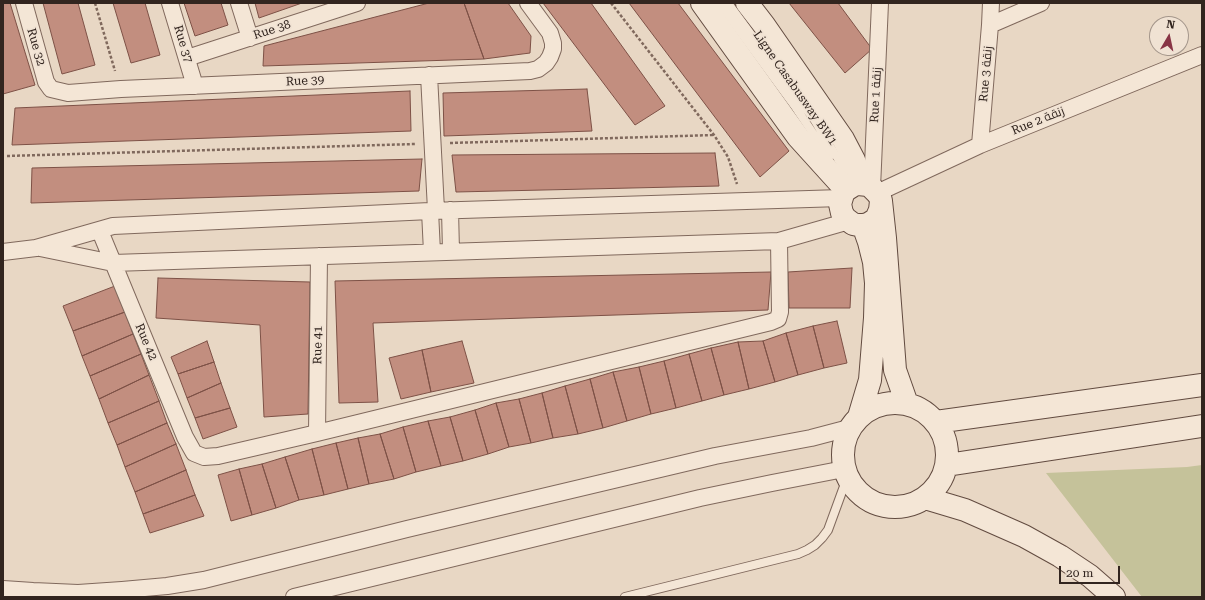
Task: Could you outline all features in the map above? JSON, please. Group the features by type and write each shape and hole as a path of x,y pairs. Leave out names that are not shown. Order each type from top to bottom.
{"main road":[{"path":"702,3 798,137 860,191 880,210 876,218 868,224 856,223 845,218 840,209 840,204 860,191"},
{"path":"747,3 764,25 843,139 854,160 860,191 886,250 895,370 907,404"},
{"path":"854,423 873,407 890,402 907,404 923,410 936,422 944,435 948,450 947,465 943,478 926,498 909,506 891,508 873,503 858,493 846,473 843,448 870,380 875,318 876,283 874,262 869,242 856,223"},
{"path":"936,422 1202,385"},
{"path":"947,465 1202,426"},
{"path":"926,498 965,510 1024,536 1060,556 1090,576 1114,597"}],"street":[{"name":"Rue 32","path":"24,3 46,82 51,89"},
{"name":"Rue 37","path":"170,3 195,86"},
{"path":"239,3 250,38"},
{"name":"Rue 38","path":"187,58 357,3"},
{"name":"Rue 39","path":"51,89 68,93 121,89 530,71 546,63 552,54 553,43 550,33 528,3"},
{"name":"Rue 1 زنقة","path":"860,191 880,3"},
{"name":"Rue 3 زنقة","path":"980,145 991,3"},
{"path":"990,24 1040,3"},
{"name":"Rue 2 زنقة","path":"860,191 980,145 1202,55"},
{"path":"429,75 432,143 439,210 451,251"},
{"path":"3,252 36,248 100,231 113,226 439,210 740,201 860,191"},
{"path":"432,252 439,210"},
{"path":"36,248 113,263 779,241 856,223"},
{"name":"Rue 42","path":"100,231 185,436 194,453 204,457 218,456 317,433"},
{"path":"317,433 775,321 778,319 780,312 779,241"},
{"name":"Rue 41","path":"317,433 318,256"},
{"path":"3,589 33,592 78,593 167,586 204,580 407,529 707,458 811,438 854,423"},
{"path":"294,597 700,498 772,483 846,473"}],"lane":[{"name":"Ligne Casabusway BW1","path":"719,3 796,108 860,191"},
{"name":"Ligne Casabusway BW1","path":"728,3 815,121 860,191"},
{"path":"625,597 798,554 807,550 818,542 828,530 846,473"}],"path":[{"path":"95,3 121,89"},
{"path":"611,3 714,135 728,157 736,180 740,201"},
{"path":"8,156 714,135"}],"shaded area":[{"path":"1202,465 1202,597 1142,597 1046,473 1187,467"}],"building":[{"path":"3,3 10,3 35,85 3,94"},
{"path":"43,3 78,3 95,65 62,74"},
{"path":"113,3 145,3 160,55 131,63"},
{"path":"184,3 221,3 228,25 195,36"},
{"path":"255,3 302,3 259,18"},
{"path":"429,3 464,3 484,59 263,66 264,46"},
{"path":"464,3 508,3 531,36 530,53 484,59"},
{"path":"543,3 591,3 665,106 635,125"},
{"path":"629,3 678,3 789,151 760,177"},
{"path":"789,3 838,3 872,49 845,73"},
{"path":"587,89 592,131 444,136 443,93"},
{"path":"410,91 411,131 12,145 15,108"},
{"path":"715,153 719,186 456,192 452,155"},
{"path":"422,159 419,191 31,203 32,168"},
{"path":"852,268 850,308 789,308 788,272"},
{"path":"771,272 768,310 373,323 378,402 339,403 335,281"},
{"path":"158,278 310,282 308,414 264,417 260,325 156,318"},
{"path":"115,286 125,312 73,331 63,306"},
{"path":"125,312 133,334 82,356 73,331"},
{"path":"837,321 847,363 824,368 813,326"},
{"path":"813,326 824,368 798,375 786,333"},
{"path":"786,333 798,375 775,382 763,341"},
{"path":"133,334 141,354 90,376 82,356"},
{"path":"207,341 214,362 178,374 171,357"},
{"path":"462,341 474,383 431,392 422,350"},
{"path":"763,341 775,382 749,389 738,342"},
{"path":"738,342 749,389 724,395 711,348"},
{"path":"711,348 724,395 702,401 689,354"},
{"path":"422,350 431,392 401,399 389,358"},
{"path":"141,354 149,375 99,399 90,376"},
{"path":"689,354 702,401 676,408 664,361"},
{"path":"664,361 676,408 651,414 639,367"},
{"path":"214,362 221,383 187,398 178,374"},
{"path":"639,367 651,414 627,421 613,372"},
{"path":"613,372 627,421 603,428 590,379"},
{"path":"149,375 159,401 108,423 99,399"},
{"path":"590,379 603,428 578,434 565,386"},
{"path":"221,383 230,408 195,418 187,398"},
{"path":"565,386 578,434 553,438 542,393"},
{"path":"542,393 553,438 531,443 519,399"},
{"path":"519,399 531,443 509,447 496,403"},
{"path":"159,401 167,423 117,445 108,423"},
{"path":"496,403 509,447 488,454 475,410"},
{"path":"230,408 237,427 203,439 195,418"},
{"path":"475,410 488,454 463,461 450,417"},
{"path":"450,417 463,461 441,466 428,421"},
{"path":"428,421 441,466 416,472 403,427"},
{"path":"167,423 176,444 125,467 117,445"},
{"path":"403,427 416,472 394,479 380,434"},
{"path":"380,434 394,479 369,484 358,438"},
{"path":"358,438 369,484 348,489 336,443"},
{"path":"336,443 348,489 324,495 312,449"},
{"path":"176,444 186,470 135,492 125,467"},
{"path":"312,449 324,495 299,500 285,457"},
{"path":"285,457 299,500 276,508 262,464"},
{"path":"262,464 276,508 252,515 239,469"},
{"path":"239,469 252,515 231,521 218,475"},
{"path":"186,470 195,495 143,514 135,492"},
{"path":"195,495 204,516 150,533 143,514"}]}
